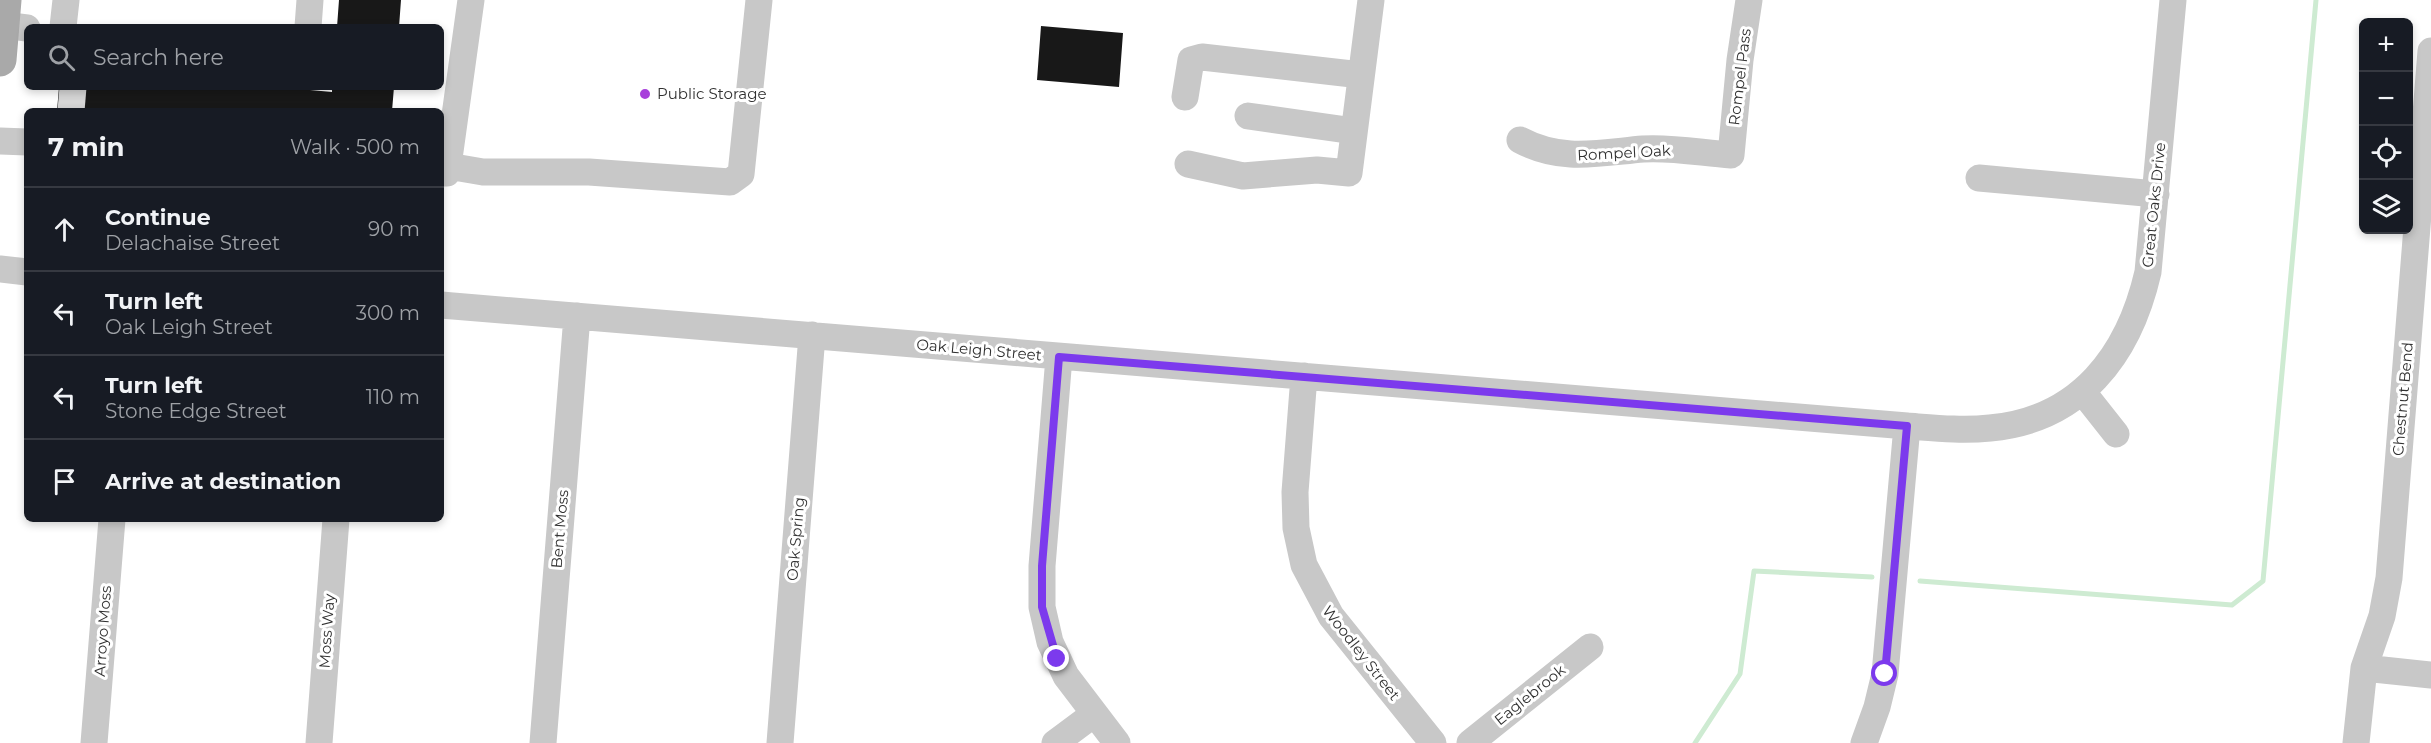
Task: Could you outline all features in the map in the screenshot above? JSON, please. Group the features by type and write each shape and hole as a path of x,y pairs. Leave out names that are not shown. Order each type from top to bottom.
{"street":[{"path":"63,24 66,0"},
{"path":"308,24 310,0"},
{"path":"471,0 444,169 483,172 589,172 730,182 741,174 759,0"},
{"path":"1188,164 1243,176 1317,170 1349,173 1371,0"},
{"name":"Rompel Pass","path":"1731,155 1740,60 1749,0"},
{"name":"Great Oaks Drive","path":"2082,391 2115,357 2140,306 2148,272 2173,0"},
{"name":"Chestnut Bend","path":"2356,743 2364,668 2382,616 2389,578 2431,51"},
{"path":"1185,97 1191,60 1202,57 1361,75"},
{"path":"1248,117 1354,131"},
{"name":"Rompel Oak","path":"1520,140 1533,147 1566,156 1644,149 1731,155"},
{"path":"0,141 24,142"},
{"path":"1979,178 2156,194"},
{"path":"0,269 24,272"},
{"name":"Oak Leigh Street","path":"444,305 1907,426 1990,428 2024,423 2056,409 2082,391"},
{"name":"Bent Moss","path":"543,743 577,316"},
{"name":"Oak Spring","path":"780,743 812,335"},
{"path":"1059,357 1042,566 1042,607 1057,659 1071,683 1117,743"},
{"name":"Woodley Street","path":"1304,376 1295,492 1296,528 1304,565 1331,616 1432,743"},
{"path":"2082,391 2116,434"},
{"path":"1864,743 1877,707 1885,674 1907,426"},
{"name":"Arroyo Moss","path":"94,743 111,522"},
{"name":"Moss Way","path":"319,743 336,522"},
{"name":"Eaglebrook","path":"1470,743 1590,647"},
{"path":"2364,668 2431,675"},
{"path":"1055,743 1094,714"}],"building":[{"path":"339,0 401,0 399,24 337,24"},
{"path":"1041,26 1123,33 1119,87 1037,80"},
{"path":"59,90 310,90 332,92 332,90 394,90 392,108 57,108"}],"waterway":[{"path":"1920,581 2232,605 2263,581 2316,0"},
{"path":"1695,743 1740,674 1754,571 1872,577"}],"tunnel":[{"path":"71,108 73,90"}],"place":[{"name":"Public Storage","path":"645,94"}],"route":[{"path":"1057,659 1045,625 1042,607 1042,566 1059,357 1907,426 1890,639 1885,674"}]}
